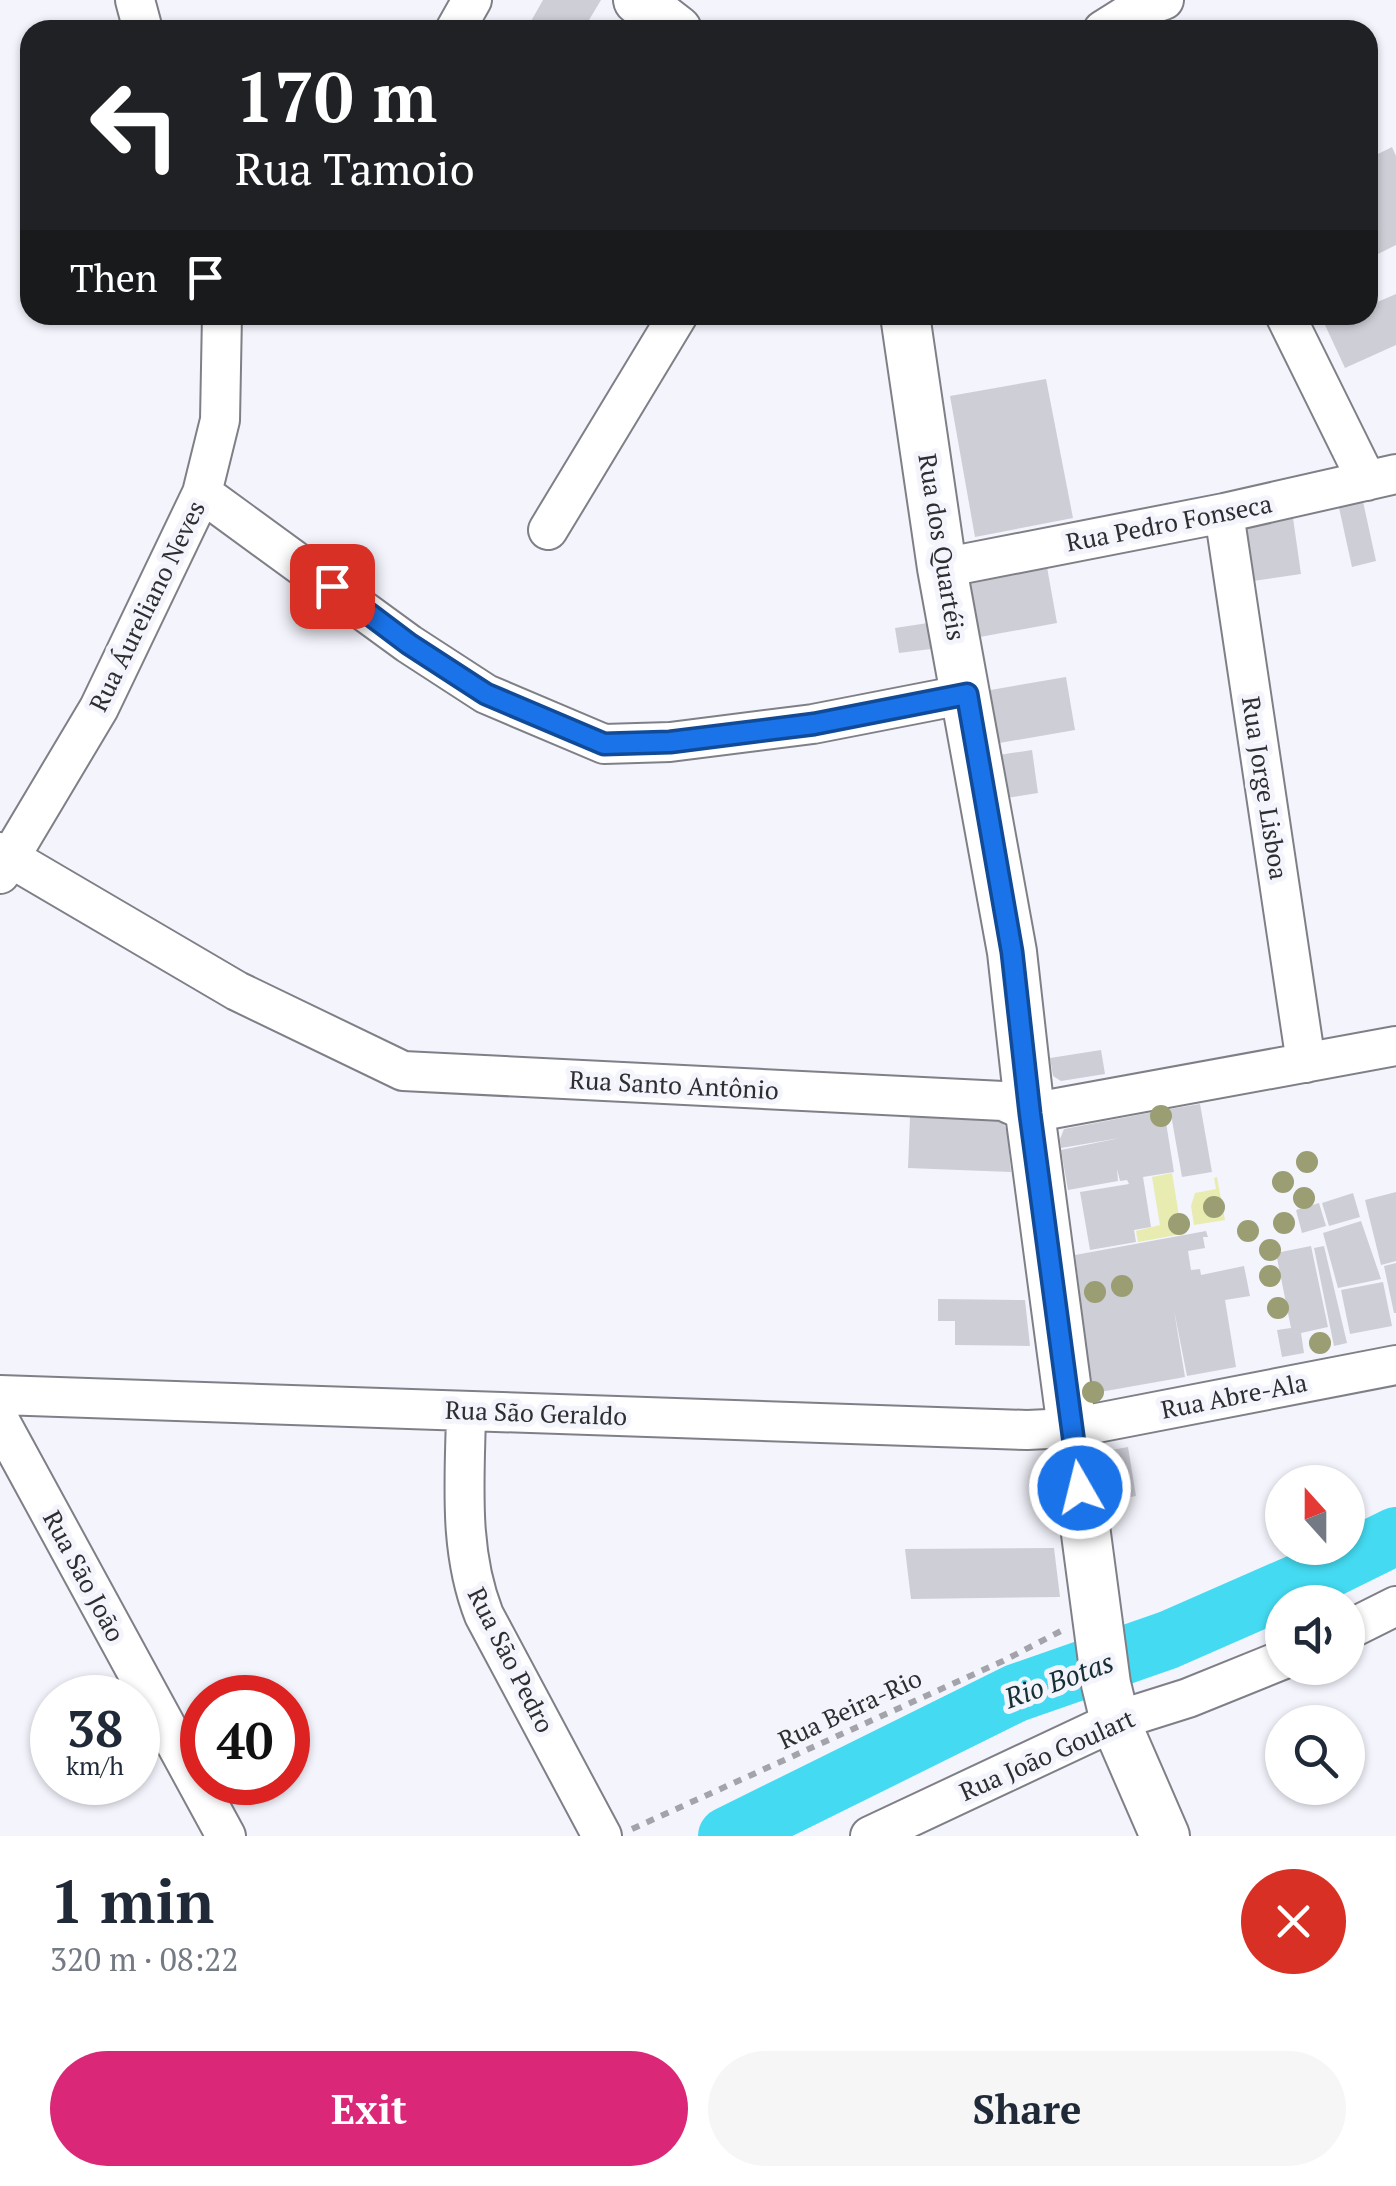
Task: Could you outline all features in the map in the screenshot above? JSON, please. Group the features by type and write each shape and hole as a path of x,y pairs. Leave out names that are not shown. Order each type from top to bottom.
{"street":[{"path":"638,0 664,20"},
{"name":"Rua Áureliano Neves","path":"4,861 99,708 202,493 220,420 222,325"},
{"path":"548,530 672,325"},
{"name":"Rua dos Quartéis","path":"906,325 942,568 1012,952 1096,1620 1111,1702 1165,1836"},
{"path":"1291,325 1381,478"},
{"name":"Rua Pedro Fonseca","path":"942,568 1381,478"},
{"path":"202,493 409,644 486,694 604,744 670,742 814,724 967,694"},
{"name":"Rua Jorge Lisboa","path":"1224,513 1306,1062"},
{"name":"Rua Santo Antônio","path":"4,861 237,991 404,1071 1002,1100 1030,1114 1396,1046"},
{"name":"Rua Abre-Ala","path":"1071,1428 1396,1365"},
{"name":"Rua São Geraldo","path":"0,1395 1028,1430 1071,1428"},
{"name":"Rua São Pedro","path":"466,1411 465,1544 471,1582 484,1614 602,1836"},
{"name":"Rua São João","path":"0,1421 226,1836"},
{"path":"1365,1622 1396,1606"},
{"name":"Rua João Goulart","path":"870,1836 1111,1702 1188,1698 1265,1667"}],"path":[{"name":"Rua Beira-Rio","path":"618,1836 1096,1620"}],"green space":[{"path":"1172,1173 1182,1234 1138,1242 1136,1231 1160,1225 1152,1177"},
{"path":"1217,1177 1225,1220 1194,1225 1191,1206 1195,1193 1216,1189"}],"building":[{"path":"543,0 601,0 589,20 532,20"},
{"path":"1392,147 1396,156 1396,245 1378,254 1378,154"},
{"path":"1396,294 1396,345 1345,368 1325,325 1378,325 1378,302"},
{"path":"1046,379 1073,518 975,537 950,396"},
{"path":"1362,497 1376,561 1352,567 1338,503"},
{"path":"1293,518 1301,574 1253,581 1245,524"},
{"path":"1047,567 1057,623 980,637 970,581"},
{"path":"928,623 931,649 899,653 895,628"},
{"path":"1066,677 1075,730 988,745 979,692"},
{"path":"1032,750 1038,793 1006,798 999,755"},
{"path":"1101,1050 1105,1074 1061,1081 1053,1076 1050,1058"},
{"path":"1200,1104 1212,1172 1182,1177 1170,1109"},
{"path":"1164,1110 1174,1172 1143,1177 1151,1227 1134,1230 1136,1242 1090,1250 1080,1192 1129,1184 1127,1180 1120,1181 1117,1169 1118,1181 1068,1190 1061,1150 1120,1138 1061,1148 1064,1129"},
{"path":"910,1117 1002,1121 1007,1130 1011,1172 908,1168"},
{"path":"1396,1192 1396,1261 1381,1265 1365,1200"},
{"path":"1353,1193 1360,1217 1329,1226 1322,1203"},
{"path":"1319,1203 1326,1226 1302,1233 1296,1210"},
{"path":"1361,1221 1381,1279 1338,1288 1323,1233"},
{"path":"1206,1231 1205,1248 1188,1251 1191,1270 1200,1269 1201,1275 1244,1266 1250,1296 1225,1300 1236,1367 1187,1376 1174,1310 1185,1377 1100,1392 1091,1384 1075,1255"},
{"path":"1311,1246 1328,1327 1301,1333 1304,1353 1282,1357 1277,1330 1291,1328 1276,1253"},
{"path":"1324,1246 1347,1343 1334,1346 1314,1248"},
{"path":"1396,1263 1396,1313 1394,1313 1384,1266"},
{"path":"1383,1282 1392,1326 1350,1334 1341,1290"},
{"path":"938,1299 1025,1300 1030,1346 955,1345 955,1321 938,1321"},
{"path":"1128,1447 1136,1496 1103,1502 1095,1453"},
{"path":"1054,1548 1060,1597 911,1599 905,1549"}],"waterway":[{"name":"Rio Botas","path":"727,1836 1016,1693 1168,1640 1396,1536"}],"route":[{"path":"332,586 409,644 486,694 604,744 670,742 814,724 967,694 1012,952 1080,1488"}]}
